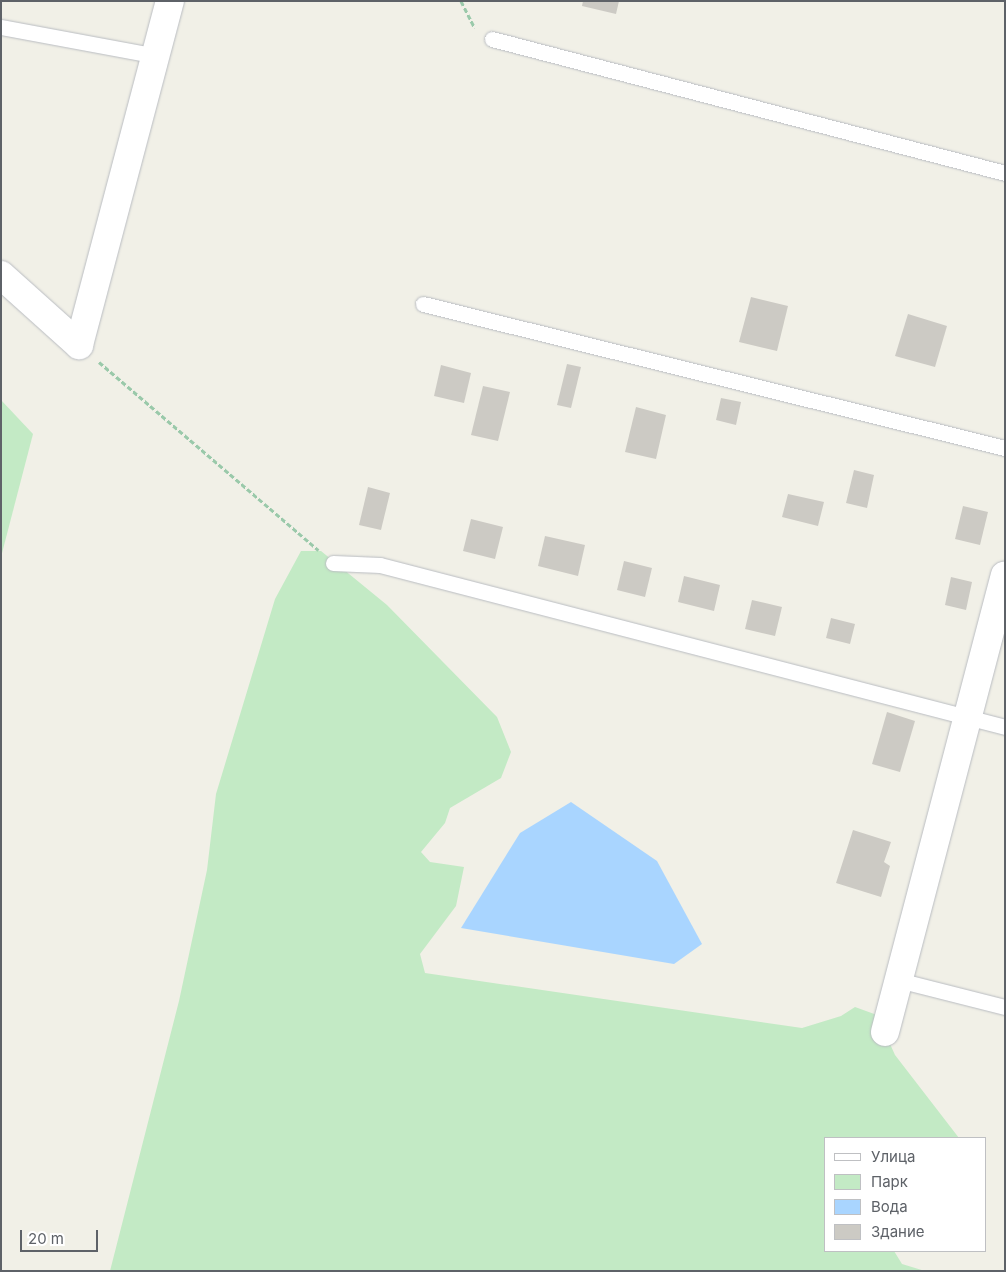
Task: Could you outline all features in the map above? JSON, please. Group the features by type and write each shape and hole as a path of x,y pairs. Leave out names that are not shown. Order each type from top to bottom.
{"street":[{"path":"1,275 79,345 170,1"},
{"path":"885,1032 902,981 1005,576"}],"lane":[{"path":"1,27 157,56"},
{"path":"492,39 1005,173"},
{"path":"423,304 1005,448"},
{"path":"333,563 380,565 1005,727"},
{"path":"902,981 1005,1007"}],"path":[{"path":"460,1 471,23 492,39"},
{"path":"79,345 333,563"}],"green space":[{"path":"1,400 33,434 1,557"},
{"path":"301,551 321,551 387,605 497,717 511,752 501,778 450,808 445,823 421,852 430,862 464,867 456,906 420,954 425,973 802,1028 841,1016 855,1007 877,1015 895,1055 958,1137 824,1137 824,1252 895,1252 902,1264 925,1271 110,1271 179,1001 207,870 216,794 275,599"}],"water":[{"path":"571,802 657,861 702,944 674,964 461,928 520,833"}],"building":[{"path":"583,1 619,1 616,14 582,6"},
{"path":"751,297 788,306 777,351 739,342"},
{"path":"908,314 947,326 935,367 895,356"},
{"path":"567,364 581,367 571,408 557,405"},
{"path":"441,365 471,373 464,403 434,396"},
{"path":"483,386 510,392 498,441 471,435"},
{"path":"721,398 741,402 736,425 716,420"},
{"path":"636,407 666,415 656,459 625,452"},
{"path":"854,470 874,475 867,508 846,503"},
{"path":"368,487 390,493 381,530 359,525"},
{"path":"788,494 824,502 818,526 782,517"},
{"path":"963,506 988,512 980,545 955,539"},
{"path":"471,519 503,527 495,559 463,551"},
{"path":"545,536 585,545 578,576 538,566"},
{"path":"624,561 652,568 645,597 617,590"},
{"path":"684,576 720,585 714,611 678,602"},
{"path":"951,577 972,582 966,610 945,605"},
{"path":"752,600 782,607 775,636 745,629"},
{"path":"831,618 855,624 850,644 826,638"},
{"path":"887,712 915,721 900,772 872,764"},
{"path":"853,830 891,842 884,862 890,866 881,897 836,883"}]}
